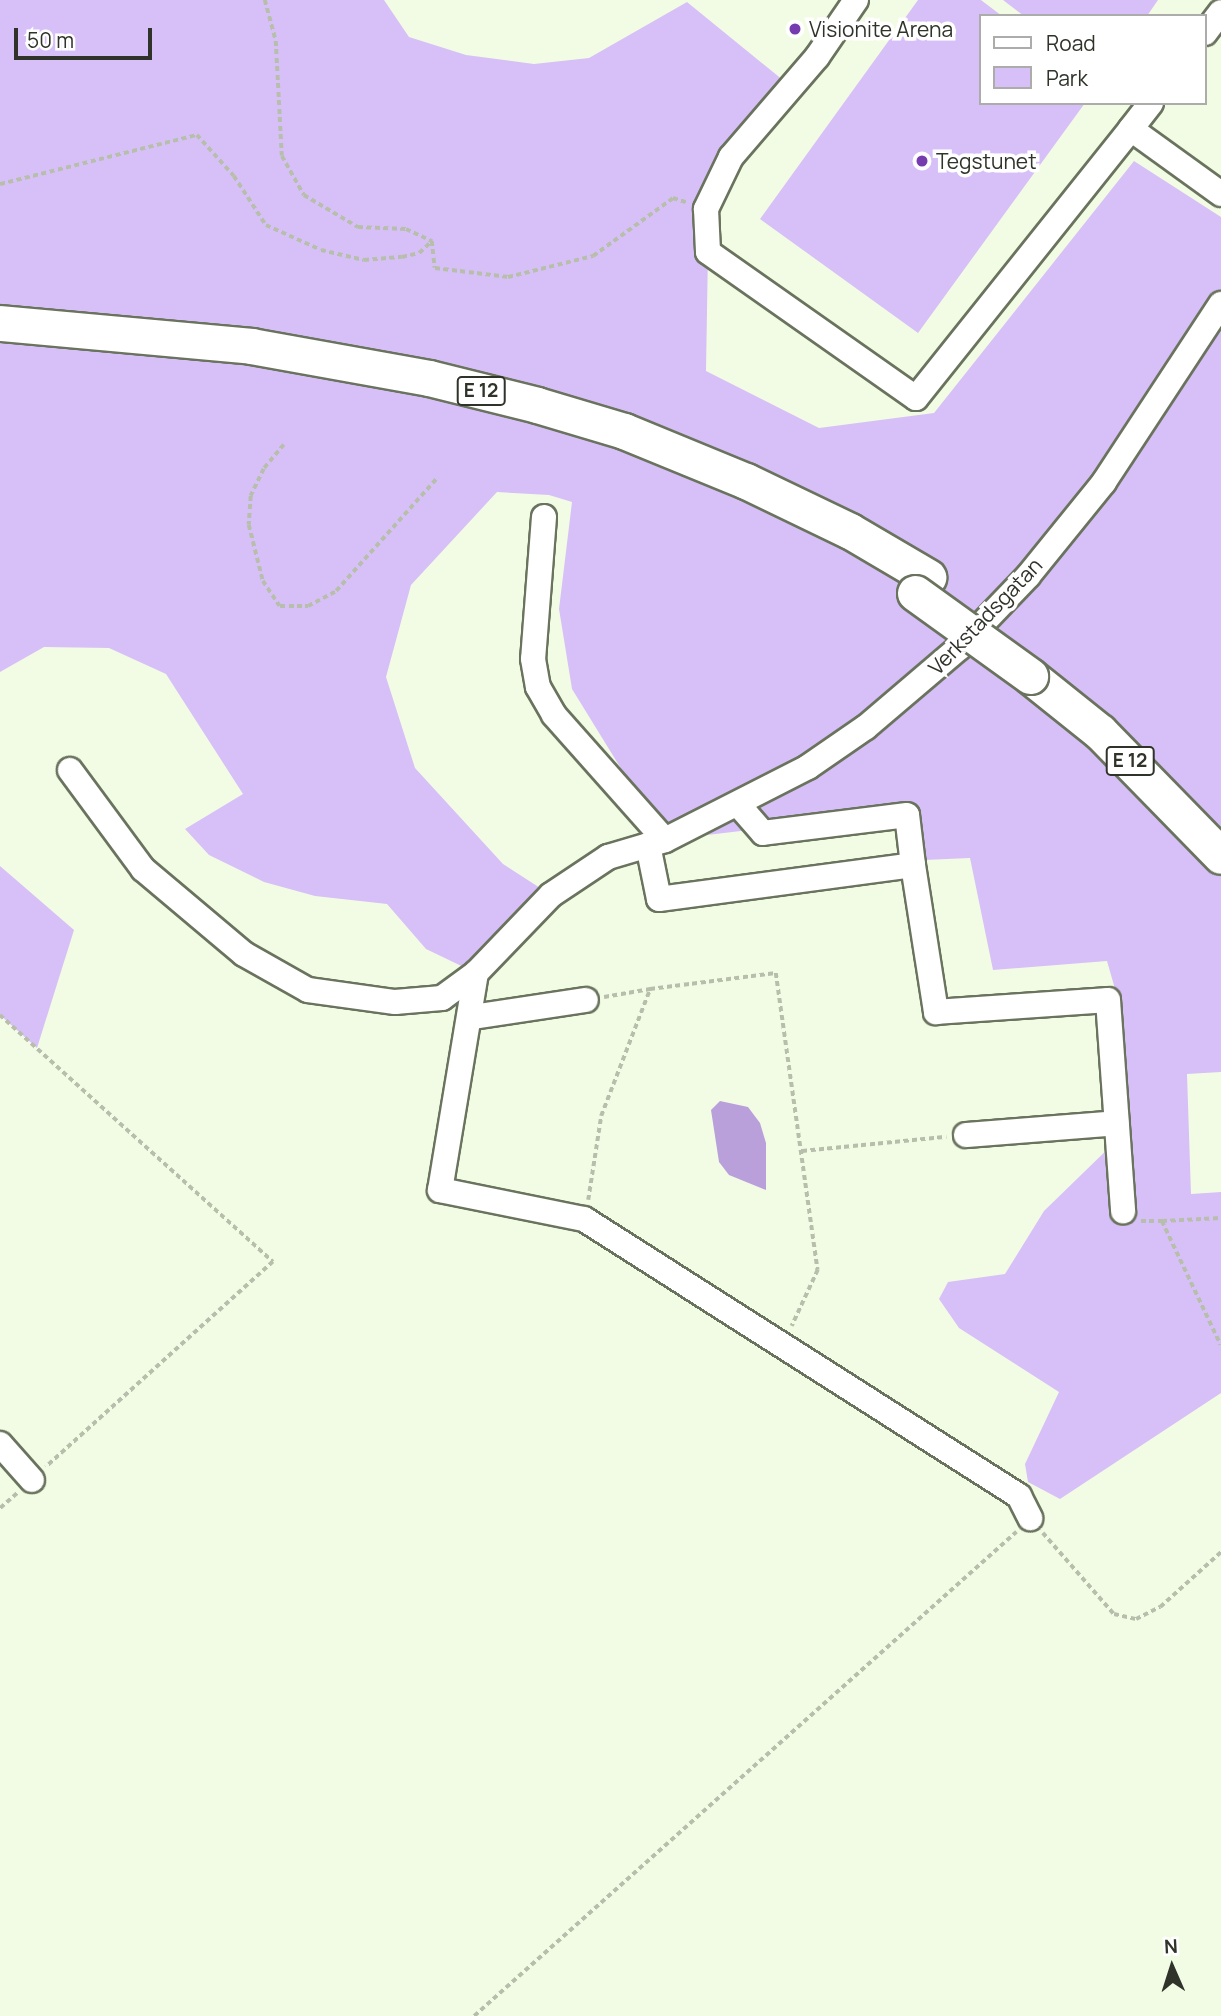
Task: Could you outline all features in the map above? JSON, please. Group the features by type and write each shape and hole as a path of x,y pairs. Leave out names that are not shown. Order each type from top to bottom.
{"highway":[{"name":"E 12","path":"0,323 251,346 429,378 537,405 624,431 746,481 850,531 1035,668 1107,715 1221,830"},
{"name":"E 12","path":"0,343 288,374 423,396 559,430 741,498 922,585"},
{"name":"E 12","path":"1035,668 1221,856"}],"street":[{"path":"856,0 817,57 731,157 706,209 708,252 916,398 1149,105"},
{"path":"1207,30 1221,12"},
{"path":"1131,129 1221,194"},
{"name":"Verkstadsgatan","path":"71,770 143,869 244,954 308,990 395,1003 442,998 476,973 551,895 608,857 657,843 808,768 866,727 960,647 1020,585 1104,482 1221,303"},
{"path":"544,517 533,659 538,687 554,715 657,843 659,899 913,865"},
{"path":"738,804 763,833 907,815 936,1012 1108,1000 1123,1211"},
{"path":"476,973 471,1017 440,1190 584,1219 783,1343 1018,1496 1030,1518"},
{"path":"471,1017 586,1000"},
{"path":"966,1135 1117,1123"},
{"path":"0,1444 32,1480"}],"path":[{"path":"265,0 276,41 282,156 304,195 358,227 406,229 432,241"},
{"path":"0,184 197,135 234,176 266,225 321,250 364,260 402,257 419,253 432,241"},
{"path":"432,241 435,268 508,277 593,256 673,198 706,209"},
{"path":"284,445 264,469 251,496 249,525 263,581 280,606 308,606 336,592 436,479"},
{"path":"586,1000 776,973 818,1270 810,1296 783,1343"},
{"path":"584,1219 601,1116 650,989"},
{"path":"0,1015 273,1262 0,1508"},
{"path":"802,1151 966,1135"},
{"path":"1123,1211 1137,1220 1221,1218"},
{"path":"1163,1221 1221,1346"},
{"path":"474,2016 1030,1518 1098,1599 1114,1614 1136,1619 1160,1607 1221,1552"}],"green space":[{"path":"0,0 384,0 409,37 466,55 534,64 589,58 687,2 789,85 731,157 708,252 706,371 819,428 934,413 1134,161 1221,217 1221,1072 1187,1074 1191,1194 1221,1192 1221,1393 1060,1499 1028,1482 1025,1464 1059,1392 959,1328 939,1299 948,1282 1005,1274 1044,1211 1117,1140 1117,996 1107,961 993,970 970,858 924,860 917,810 665,840 572,689 559,609 572,502 549,495 497,492 411,585 386,677 415,768 503,864 551,895 476,973 426,949 387,904 315,896 264,882 209,855 185,829 243,794 166,674 109,648 44,647 0,672"},
{"name":"Tegstunet","path":"918,0 981,0 999,14 979,14 979,105 1084,105 918,333 760,219"},
{"path":"1003,0 1158,0 1148,14 1021,14"},
{"path":"0,866 74,930 37,1048 0,1015"}],"shaded area":[{"path":"720,1101 748,1107 760,1123 766,1143 766,1190 729,1175 719,1162 711,1110"}],"place":[{"name":"Visionite Arena","path":"795,29"},
{"name":"Tegstunet","path":"922,161"}]}
